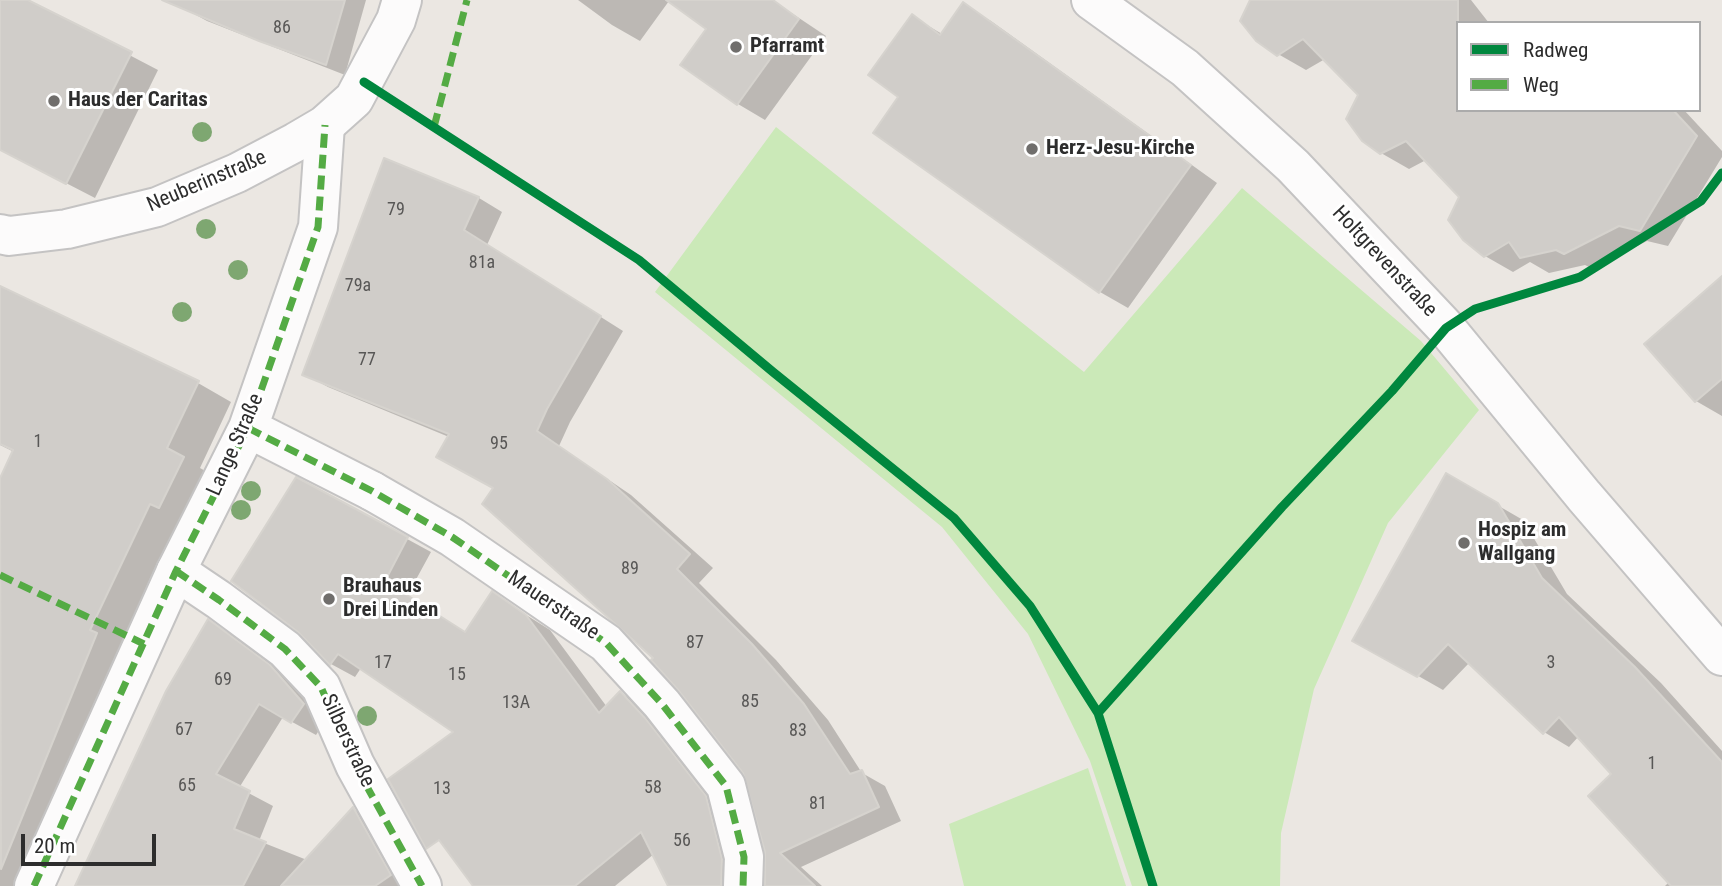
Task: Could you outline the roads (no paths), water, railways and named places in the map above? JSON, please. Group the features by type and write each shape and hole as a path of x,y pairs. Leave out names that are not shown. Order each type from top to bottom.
{"street":[{"path":"325,125 354,99 396,20 402,0"},
{"name":"Holtgrevenstraße","path":"1091,0 1185,68 1293,166 1446,328 1557,465 1722,656"},
{"name":"Neuberinstraße","path":"0,234 9,236 67,229 157,207 237,173 325,125"},
{"name":"Lange Straße","path":"34,886 176,571 248,428 318,227 325,125"},
{"name":"Mauerstraße","path":"248,428 372,491 452,537 606,643 662,704 726,786 744,857 743,886"},
{"name":"Silberstraße","path":"176,571 285,649 321,687 355,765 422,886"}],"place":[{"name":"Pfarramt","path":"736,47"},
{"name":"Haus der Caritas","path":"54,101"},
{"name":"Herz-Jesu-Kirche","path":"1032,149"},
{"name":"Hospiz am Wallgang","path":"1464,543"},
{"name":"Brauhaus Drei Linden","path":"329,599"}]}
